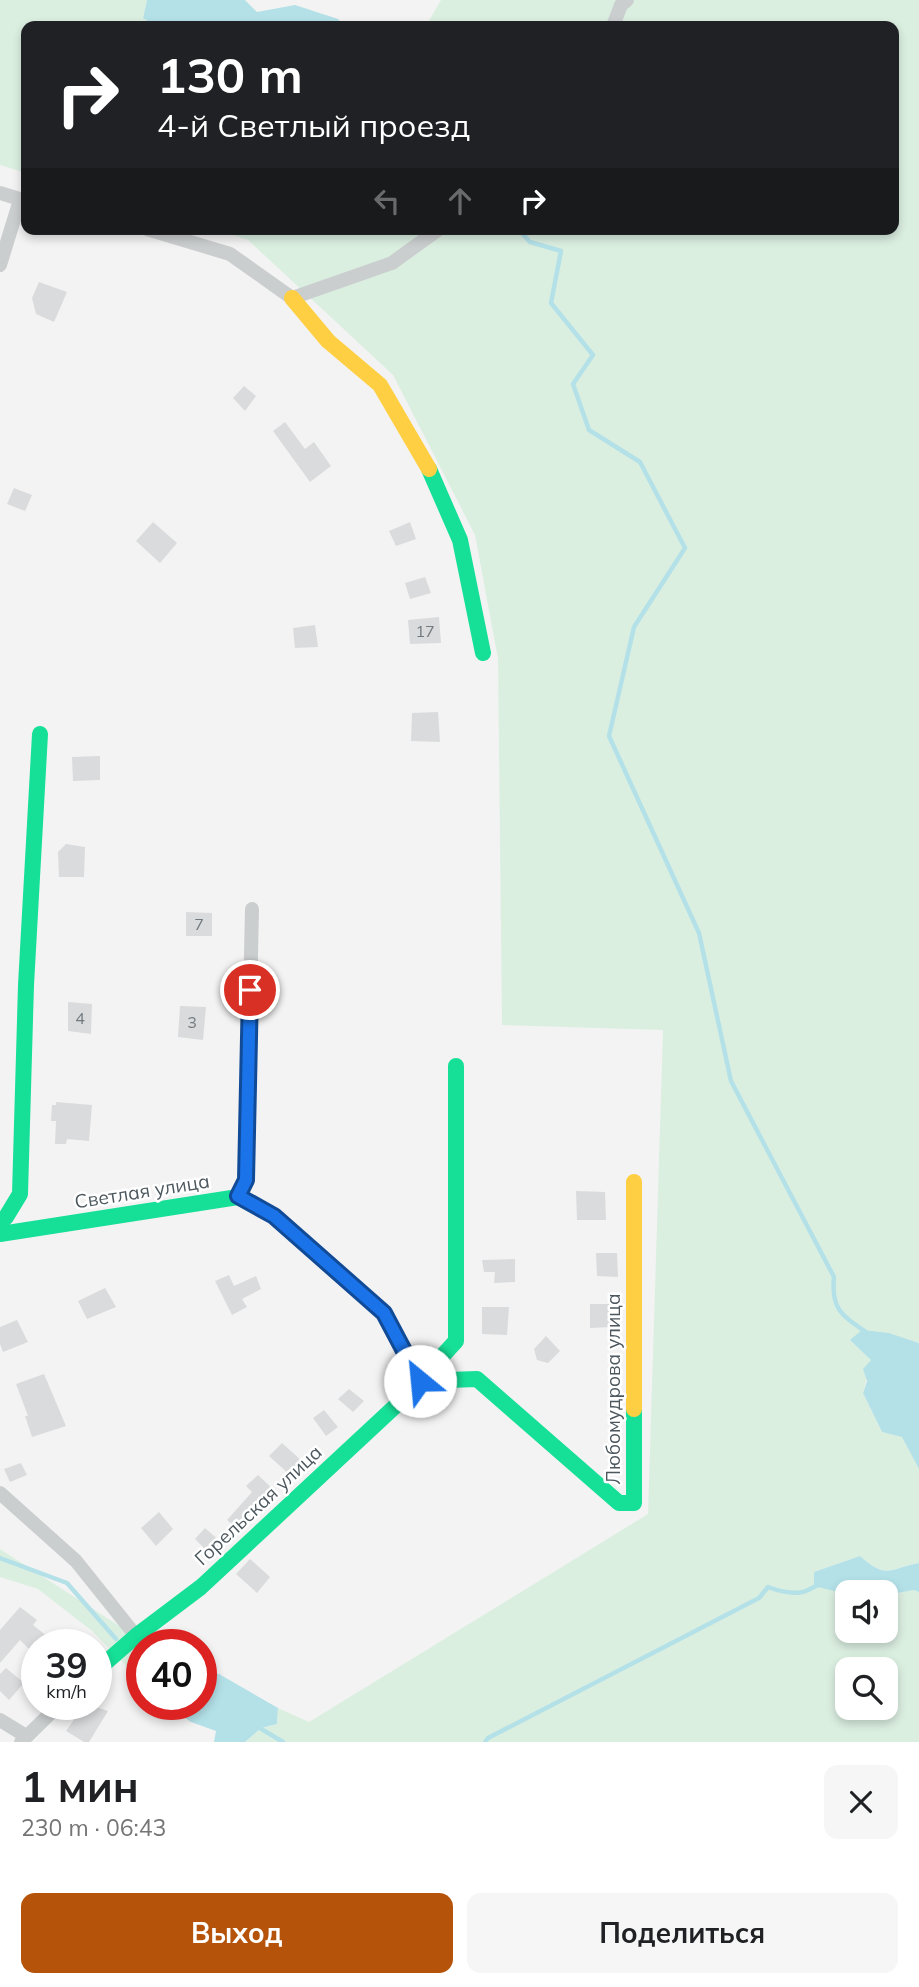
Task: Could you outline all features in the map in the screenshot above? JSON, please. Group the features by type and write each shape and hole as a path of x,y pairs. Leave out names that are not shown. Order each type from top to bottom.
{"street":[{"path":"615,21 621,5 627,0"},
{"path":"0,193 21,200"},
{"path":"0,265 21,207"},
{"path":"167,235 230,254 292,298 328,341 380,385 433,475 460,540 482,653"},
{"path":"292,298 393,263 431,235"},
{"path":"0,1222 20,1194 26,985 40,734"},
{"path":"238,1196 246,1180 251,909"},
{"name":"Горельская улица","path":"145,1629 201,1587 403,1399 456,1341 456,1066"},
{"name":"Любомудрова улица","path":"420,1381 477,1379 619,1503 634,1503 634,1182"},
{"name":"Светлая улица","path":"0,1234 238,1196 274,1216 384,1313 420,1381"},
{"path":"0,1493 76,1561 130,1629"},
{"name":"Горельская улица","path":"112,1657 126,1645"},
{"path":"0,1720 23,1739 43,1720"}],"green space":[{"path":"0,0 147,0 143,18 148,21 21,21 21,171 0,165"},
{"path":"441,0 919,0 919,1343 907,1339 871,1360 863,1393 882,1432 902,1436 919,1469 919,1563 888,1571 876,1568 860,1556 814,1572 814,1585 835,1590 835,1643 898,1643 898,1593 914,1590 919,1592 919,1742 245,1742 261,1728 277,1724 278,1708 309,1722 648,1514 663,1030 502,1025 498,659 475,535 393,375 248,240 233,235 899,235 899,21 429,21"},
{"path":"0,1549 126,1630 126,1666 112,1651 112,1629 89,1629 38,1589 0,1577"}],"water":[{"path":"147,0 245,0 257,12 295,5 340,21 148,21 143,18"},
{"path":"862,1330 889,1333 919,1343 919,1469 902,1437 882,1432 863,1393 867,1381 863,1369 871,1360 850,1340"},
{"path":"860,1556 876,1568 888,1571 919,1563 919,1592 914,1590 898,1593 898,1580 835,1580 835,1591 814,1586 814,1572"},
{"path":"217,1674 278,1708 277,1724 261,1728 245,1742 214,1742 216,1731 188,1720 217,1720"}],"building":[{"path":"39,282 67,292 54,322 36,314 32,298"},
{"path":"244,386 256,396 245,411 233,398"},
{"path":"285,422 305,449 314,442 331,466 310,482 273,431"},
{"path":"14,488 32,495 25,511 7,504"},
{"path":"153,522 177,543 160,563 136,541"},
{"path":"410,522 416,539 396,546 389,531"},
{"path":"425,577 431,593 410,599 405,583"},
{"path":"439,617 441,643 410,644 408,620"},
{"path":"315,625 318,647 295,648 293,628"},
{"path":"438,712 440,742 411,741 412,713"},
{"path":"100,756 100,780 73,781 72,757"},
{"path":"66,844 85,847 84,877 59,877 58,852"},
{"path":"186,912 212,913 212,936 186,936"},
{"path":"68,1002 92,1004 91,1034 68,1031"},
{"path":"180,1006 206,1007 203,1040 178,1037"},
{"path":"56,1102 92,1105 89,1141 67,1139 66,1144 55,1144 56,1121 51,1121 52,1105 56,1105"},
{"path":"576,1191 605,1192 606,1220 577,1220"},
{"path":"596,1253 617,1253 618,1277 597,1276"},
{"path":"515,1259 515,1282 494,1283 495,1272 484,1272 482,1260"},
{"path":"229,1275 234,1286 256,1276 261,1289 242,1299 247,1307 232,1315 215,1281"},
{"path":"105,1288 116,1307 87,1319 78,1301"},
{"path":"590,1304 610,1304 612,1327 590,1328"},
{"path":"482,1307 509,1307 507,1335 482,1334"},
{"path":"17,1320 28,1342 3,1352 0,1327"},
{"path":"546,1336 560,1351 548,1363 537,1360 534,1349"},
{"path":"44,1374 66,1426 32,1437 25,1416 28,1416 16,1384"},
{"path":"349,1389 364,1401 353,1412 338,1399"},
{"path":"324,1410 338,1427 326,1436 313,1418"},
{"path":"282,1443 302,1461 290,1475 269,1456"},
{"path":"21,1463 27,1475 10,1482 4,1469"},
{"path":"258,1475 275,1491 263,1504 260,1501 238,1529 227,1520 252,1492 246,1486"},
{"path":"159,1512 173,1529 156,1546 141,1528"},
{"path":"205,1528 223,1544 212,1556 195,1539"},
{"path":"250,1559 270,1577 257,1593 236,1574"},
{"path":"20,1607 37,1620 33,1625 38,1629 21,1629 21,1641 0,1663 0,1630"},
{"path":"6,1668 21,1680 21,1686 9,1700 0,1691 0,1674"},
{"path":"74,1720 102,1720 89,1742 84,1742 66,1731"}],"waterway":[{"path":"524,235 530,242 561,251 551,303 593,355 573,384 589,430 640,462 685,548 634,627 609,736 699,933 731,1081 834,1277 834,1297 839,1310 866,1332"},
{"path":"0,1558 67,1583 116,1639"},
{"path":"485,1742 488,1738 759,1598 768,1587 799,1593 818,1585"},
{"path":"258,1727 283,1742"}],"traffic: fast":[{"path":"429,469 460,540 483,653"},
{"path":"0,1222 20,1194 26,985 40,734"},
{"path":"112,1657 201,1587 403,1399 456,1341 456,1066"},
{"path":"0,1234 238,1197 274,1216 384,1313 420,1381 477,1379 619,1503 634,1503 634,1409"}],"traffic: slow":[{"path":"292,298 328,341 380,385 429,469"},
{"path":"634,1182 634,1409"}],"route":[{"path":"250,990 246,1180 238,1196 274,1216 384,1313 420,1381"}]}
